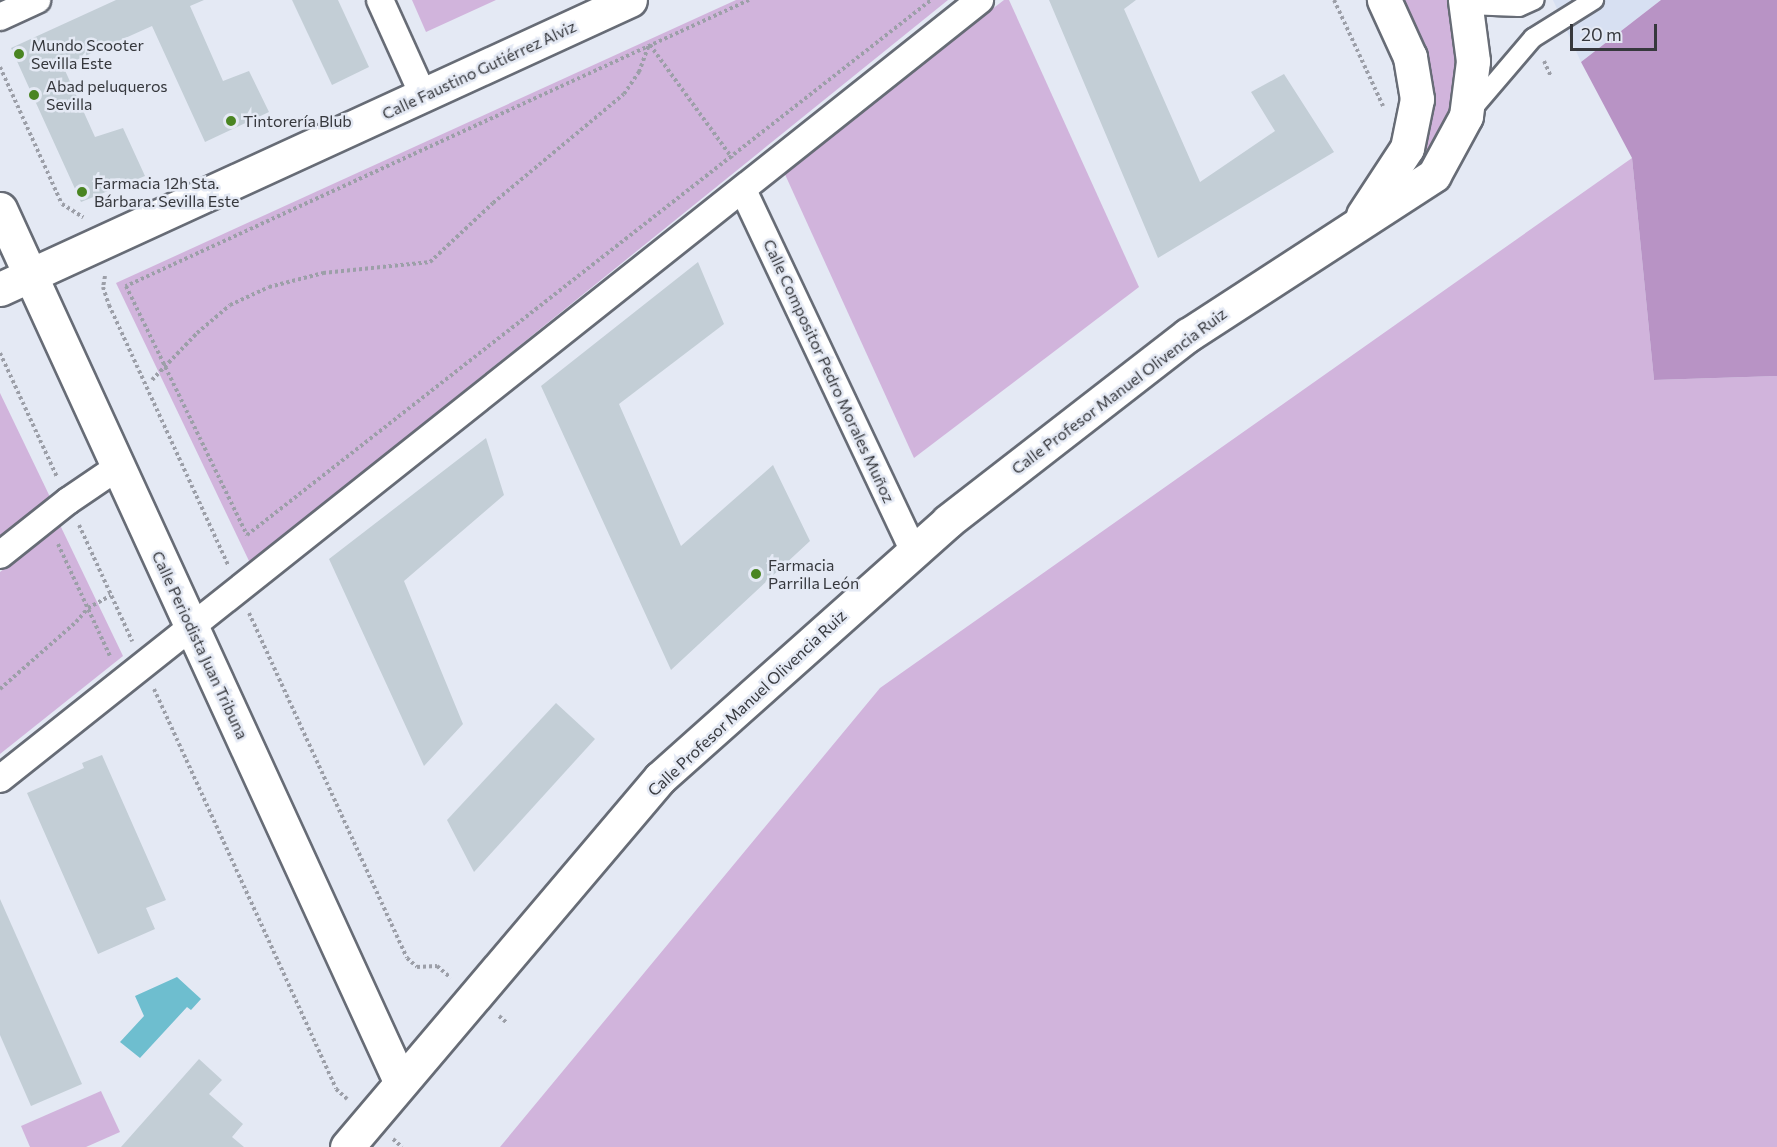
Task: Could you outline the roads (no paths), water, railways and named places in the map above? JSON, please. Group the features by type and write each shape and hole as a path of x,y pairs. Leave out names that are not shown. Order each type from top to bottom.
{"street":[{"path":"0,17 37,0"},
{"path":"380,0 423,95"},
{"name":"Calle Faustino Gutiérrez Alviz","path":"0,289 630,0"},
{"path":"0,779 980,0"},
{"path":"1359,222 1407,148 1417,99 1410,57 1384,0"},
{"path":"1466,2 1473,61 1466,116"},
{"name":"Calle Profesor Manuel Olivencia Ruiz","path":"347,1147 400,1081 660,778 948,521 1188,335 1434,175 1466,116"},
{"name":"Calle Compositor Pedro Morales Muñoz","path":"747,187 914,551"},
{"name":"Calle Periodista Juan Tribuna","path":"0,209 400,1081"},
{"path":"0,555 68,501 118,467"}],"lane":[{"path":"1466,2 1519,7 1535,0"},
{"path":"1466,116 1533,38 1594,0"}],"water":[{"path":"177,977 201,999 191,1010 187,1007 140,1058 120,1042 144,1016 135,996"}],"place":[{"name":"Mundo Scooter Sevilla Este","path":"19,54"},
{"name":"Abad peluqueros Sevilla","path":"34,95"},
{"name":"Tintorería Blub","path":"231,121"},
{"name":"Farmacia 12h Sta. Bárbara. Sevilla Este","path":"82,192"},
{"name":"Farmacia Parrilla León","path":"756,574"}]}
